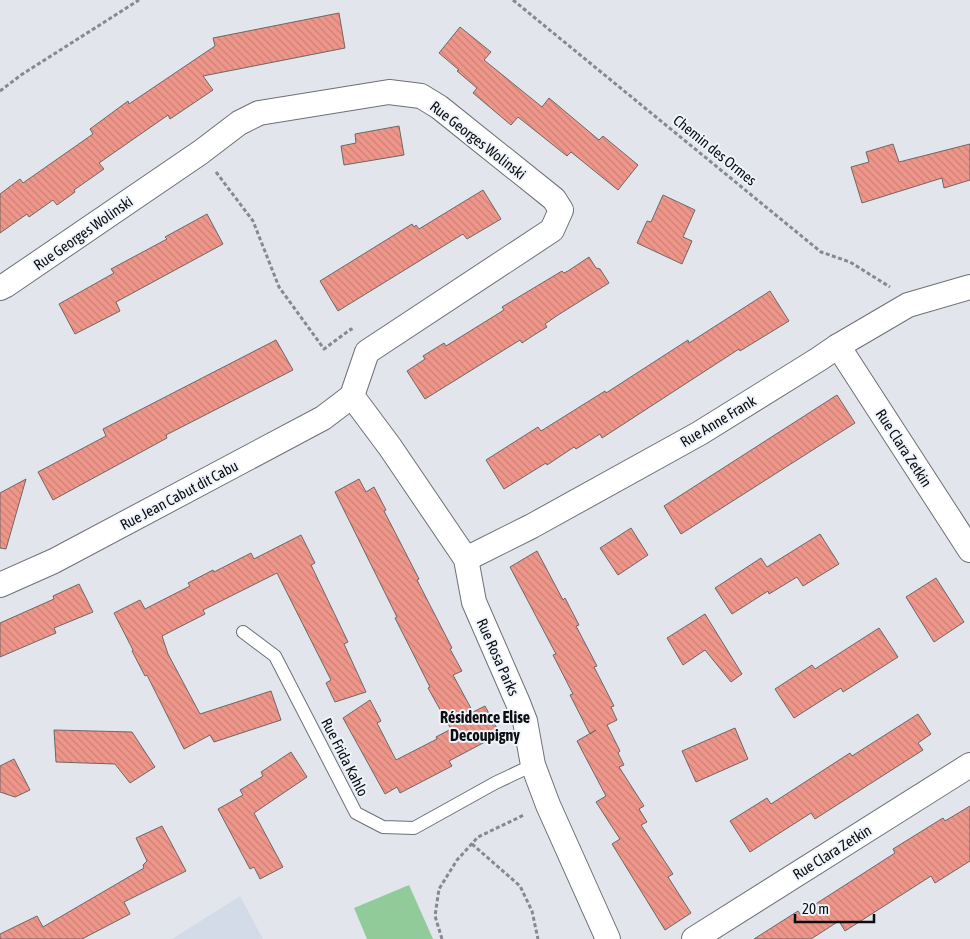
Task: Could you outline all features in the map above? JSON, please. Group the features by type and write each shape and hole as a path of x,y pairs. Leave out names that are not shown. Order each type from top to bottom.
{"street":[{"name":"Rue Georges Wolinski","path":"0,288 200,152 239,123 259,113 389,92 421,96 439,107 554,199 561,210 552,230 367,352"},
{"name":"Rue Anne Frank","path":"466,559 532,526 700,433 838,346 908,305 970,287"},
{"name":"Rue Clara Zetkin","path":"838,346 970,550"},
{"path":"352,396 367,352"},
{"name":"Rue Rosa Parks","path":"352,396 401,463 466,559 474,602 522,712 533,765 548,805 608,939"},
{"name":"Rue Jean Cabut dit Cabu","path":"0,585 54,561 323,418 352,396"},
{"name":"Rue Clara Zetkin","path":"694,939 970,765"}],"lane":[{"name":"Rue Frida Kahlo","path":"243,632 275,656 356,813 383,827 414,828 495,783 533,765"}],"path":[{"path":"0,92 21,75 139,0"},
{"name":"Chemin des Ormes","path":"513,0 821,252 850,262 904,296 908,305"},
{"path":"200,152 253,221 279,287 324,349 351,329 367,352"},
{"path":"442,939 435,916 439,889 457,860 478,837 548,805"},
{"path":"472,844 520,886 532,911 538,939"}],"shaded area":[{"path":"240,896 263,939 172,939"}],"green space":[{"path":"409,885 433,939 367,939 354,908"}],"building":[{"path":"339,13 345,48 203,76 213,90 170,119 168,115 99,163 104,169 74,190 75,192 57,205 53,200 29,217 27,214 0,233 0,194 20,179 23,183 93,134 90,129 128,101 129,104 215,46 213,38"},
{"path":"460,27 491,52 484,60 542,107 549,98 599,140 603,136 638,165 618,190 571,152 567,156 518,117 511,125 473,93 477,88 439,53"},
{"path":"399,126 404,155 344,165 341,146 356,143 355,134"},
{"path":"893,144 899,162 970,144 970,180 944,188 942,178 862,203 851,167 869,162 866,152"},
{"path":"483,190 501,219 467,239 463,234 338,311 320,281 412,224 414,227 416,225 419,229"},
{"path":"663,195 695,210 683,237 692,241 682,264 637,243 647,221 651,222"},
{"path":"207,214 223,244 116,302 120,311 75,334 59,304 114,273 111,269 167,239 165,237"},
{"path":"589,257 609,283 558,315 545,324 547,327 522,343 520,340 425,399 407,371 425,359 423,356 444,343 446,346 504,310 502,307 562,271 564,273 568,271"},
{"path":"770,291 789,321 740,351 739,349 602,438 600,434 576,449 574,447 547,465 546,463 504,489 486,460 538,427 541,431 605,391 606,393 688,340 689,343"},
{"path":"276,340 293,370 166,435 167,438 53,500 38,472 106,436 103,429"},
{"path":"837,395 855,423 681,534 664,506"},
{"path":"26,479 6,549 0,548 0,493"},
{"path":"359,479 366,492 374,487 386,510 384,511 419,579 417,580 462,671 453,675 473,712 485,706 500,734 449,761 452,766 400,793 397,787 385,794 343,718 370,700 381,721 377,723 396,760 437,739 436,737 451,729 428,688 430,687 395,618 397,617 335,492"},
{"path":"631,528 648,555 618,575 600,548"},
{"path":"820,534 839,564 803,586 797,577 769,594 768,591 732,614 715,588 761,558 767,567"},
{"path":"301,535 315,563 311,565 348,642 344,644 366,692 335,702 326,683 331,680 277,573 203,610 205,614 162,636 168,654 200,714 271,691 281,720 214,742 210,735 184,749 114,613 140,600 145,609 190,586 188,583 213,570 214,572 251,553 254,559"},
{"path":"537,551 563,600 565,598 579,625 576,626 597,666 594,667 614,706 611,707 617,720 607,725 620,751 618,753 624,765 619,767 644,806 639,809 647,822 641,825 673,874 668,877 691,913 665,930 612,844 620,839 596,802 606,796 577,741 590,734 570,695 573,694 553,655 556,654 510,567"},
{"path":"936,578 964,622 934,642 906,597"},
{"path":"79,584 93,612 54,628 56,633 0,657 0,623 54,599 53,596"},
{"path":"705,614 742,674 731,682 705,650 683,665 667,638"},
{"path":"879,628 898,657 843,692 841,688 794,718 775,689 812,665 815,669"},
{"path":"918,714 931,734 918,743 923,750 815,819 811,813 750,852 730,821 767,798 771,804 850,753 852,756"},
{"path":"735,728 748,759 696,782 682,751"},
{"path":"54,730 132,732 155,767 130,783 115,764 56,762"},
{"path":"291,752 307,777 254,813 283,867 260,879 254,867 250,869 218,809 243,795 240,790 263,776 261,772"},
{"path":"14,759 30,790 15,797 0,792 0,766"},
{"path":"970,806 970,861 935,883 931,876 845,931 839,921 811,939 754,939 798,911 800,914 895,853 893,849 943,818 945,821"},
{"path":"162,826 186,871 124,902 130,914 82,939 0,939 0,934 37,916 43,927 144,868 143,865 147,861 136,838"}],"district":[{"name":"Résidence Elise Decoupigny","path":"485,726"}]}
